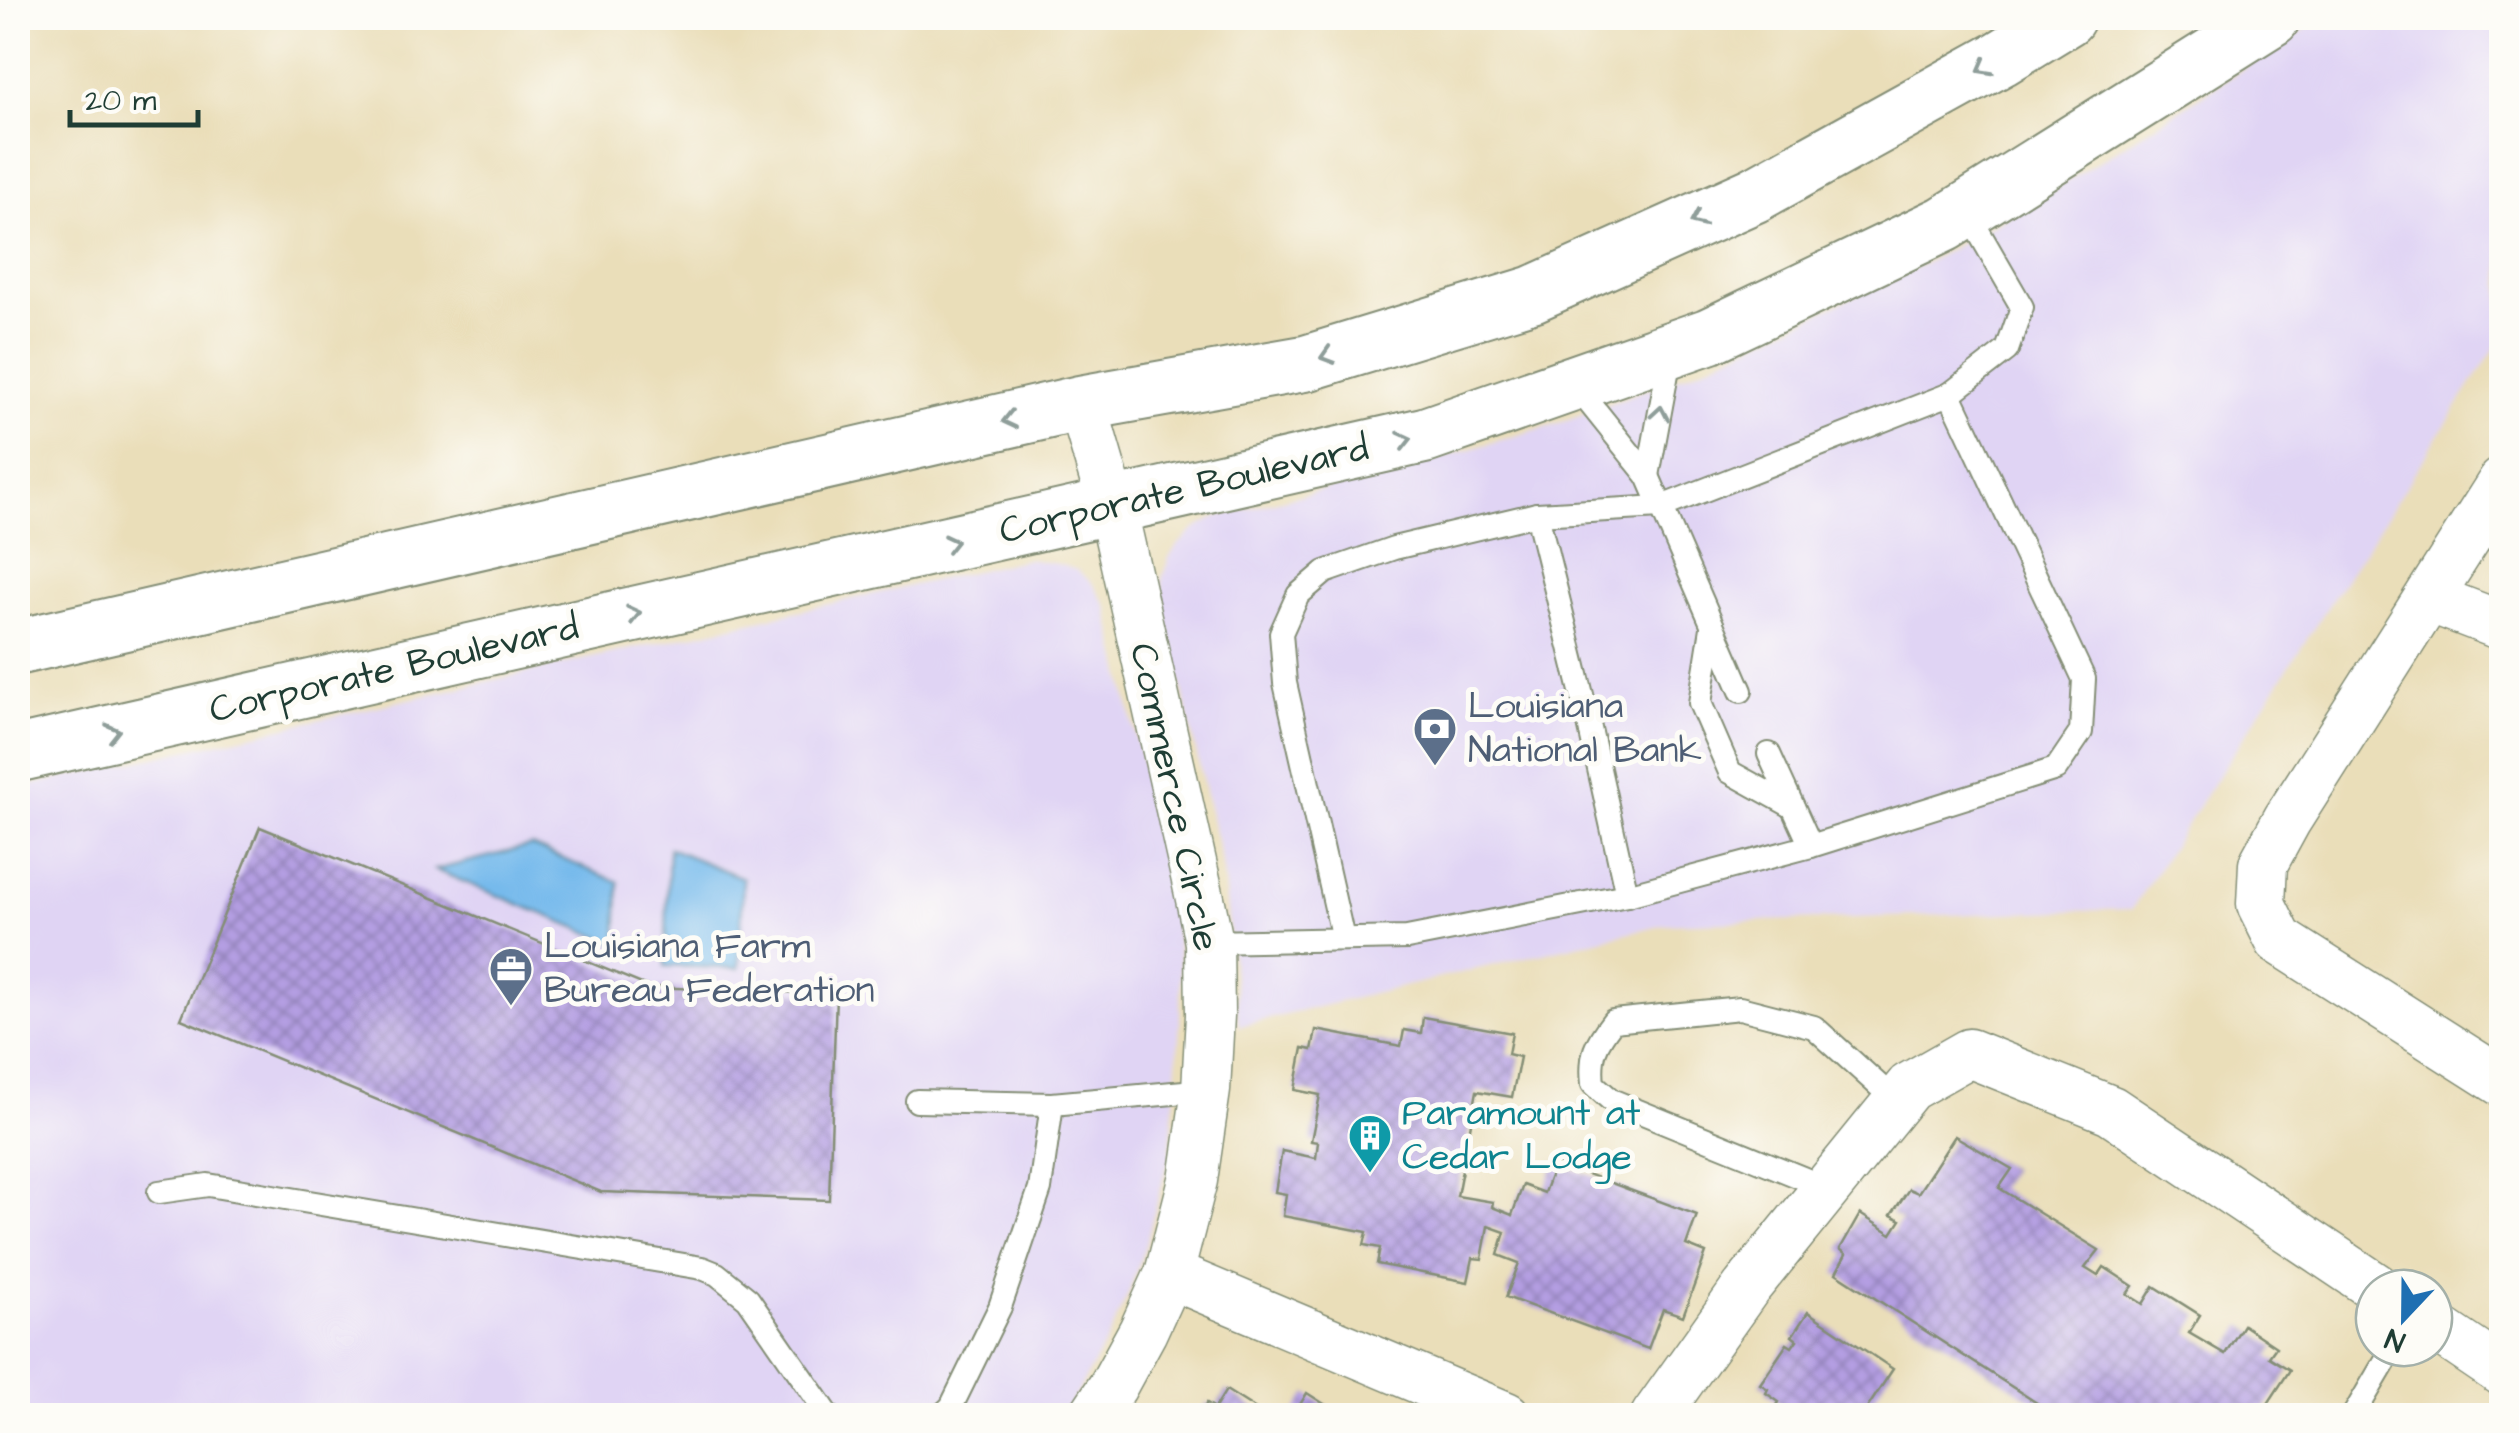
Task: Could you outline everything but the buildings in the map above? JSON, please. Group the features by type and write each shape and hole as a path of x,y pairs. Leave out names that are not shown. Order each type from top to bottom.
{"street":[{"path":"18,647 1082,403 1308,362 1532,294 1754,195 2068,18"},
{"name":"Corporate Boulevard","path":"18,754 1426,435 1709,336 1944,224 2272,18"},
{"name":"Commerce Circle","path":"1082,403 1112,506 1209,942 1210,1016 1206,1090 1193,1180 1168,1274 1143,1331 1093,1416"},
{"path":"2502,482 2287,820 2264,864 2261,904 2279,940 2502,1082"},
{"path":"2428,598 2502,626"},
{"path":"1655,1416 1746,1288 1909,1087 1968,1053 2111,1110 2354,1273"},
{"path":"1168,1274 1506,1416"},
{"path":"2454,1340 2502,1372"}],"lane":[{"path":"1343,939 1285,684 1281,633 1298,594 1325,572 1394,548 1536,514 1660,508 1950,394 2007,350 2022,307 1966,210"},
{"path":"1648,476 1671,350"},
{"path":"1574,383 1648,476 1741,691"},
{"path":"1209,942 1407,938 1627,895 1811,846 2056,769 2081,732 2084,679 1950,394"},
{"path":"1536,514 1627,895"},
{"path":"1712,628 1700,703 1730,772 1793,807"},
{"path":"1770,754 1811,846"},
{"path":"1827,1188 1612,1100 1594,1084 1590,1061 1600,1038 1613,1021 1740,1008 1814,1027 1897,1102"},
{"path":"917,1101 1052,1104 1206,1090"},
{"path":"941,1416 951,1407 1000,1308 1040,1189 1052,1104"},
{"path":"160,1192 208,1186 702,1268 717,1274 748,1299 828,1416"},
{"path":"2354,1416 2382,1368"}],"shaded area":[{"path":"2323,18 2501,18 2501,339 2132,909 1664,924 1239,1026 1223,870 1163,604 1162,578 1169,558 1194,530 1218,516 1386,474 1559,423 1697,370 1922,265 2038,200"},
{"path":"1028,559 1077,570 1093,584 1107,607 1172,898 1180,967 1170,1155 1129,1292 1064,1415 18,1415 18,788"}],"water":[{"path":"531,846 619,882 617,944 435,870"},
{"path":"669,848 743,878 739,968 665,966"}],"place":[{"name":"Louisiana National Bank","path":"1435,767"},
{"name":"Louisiana Farm Bureau Federation","path":"511,1007"},
{"name":"Paramount at Cedar Lodge","path":"1370,1174"}]}
